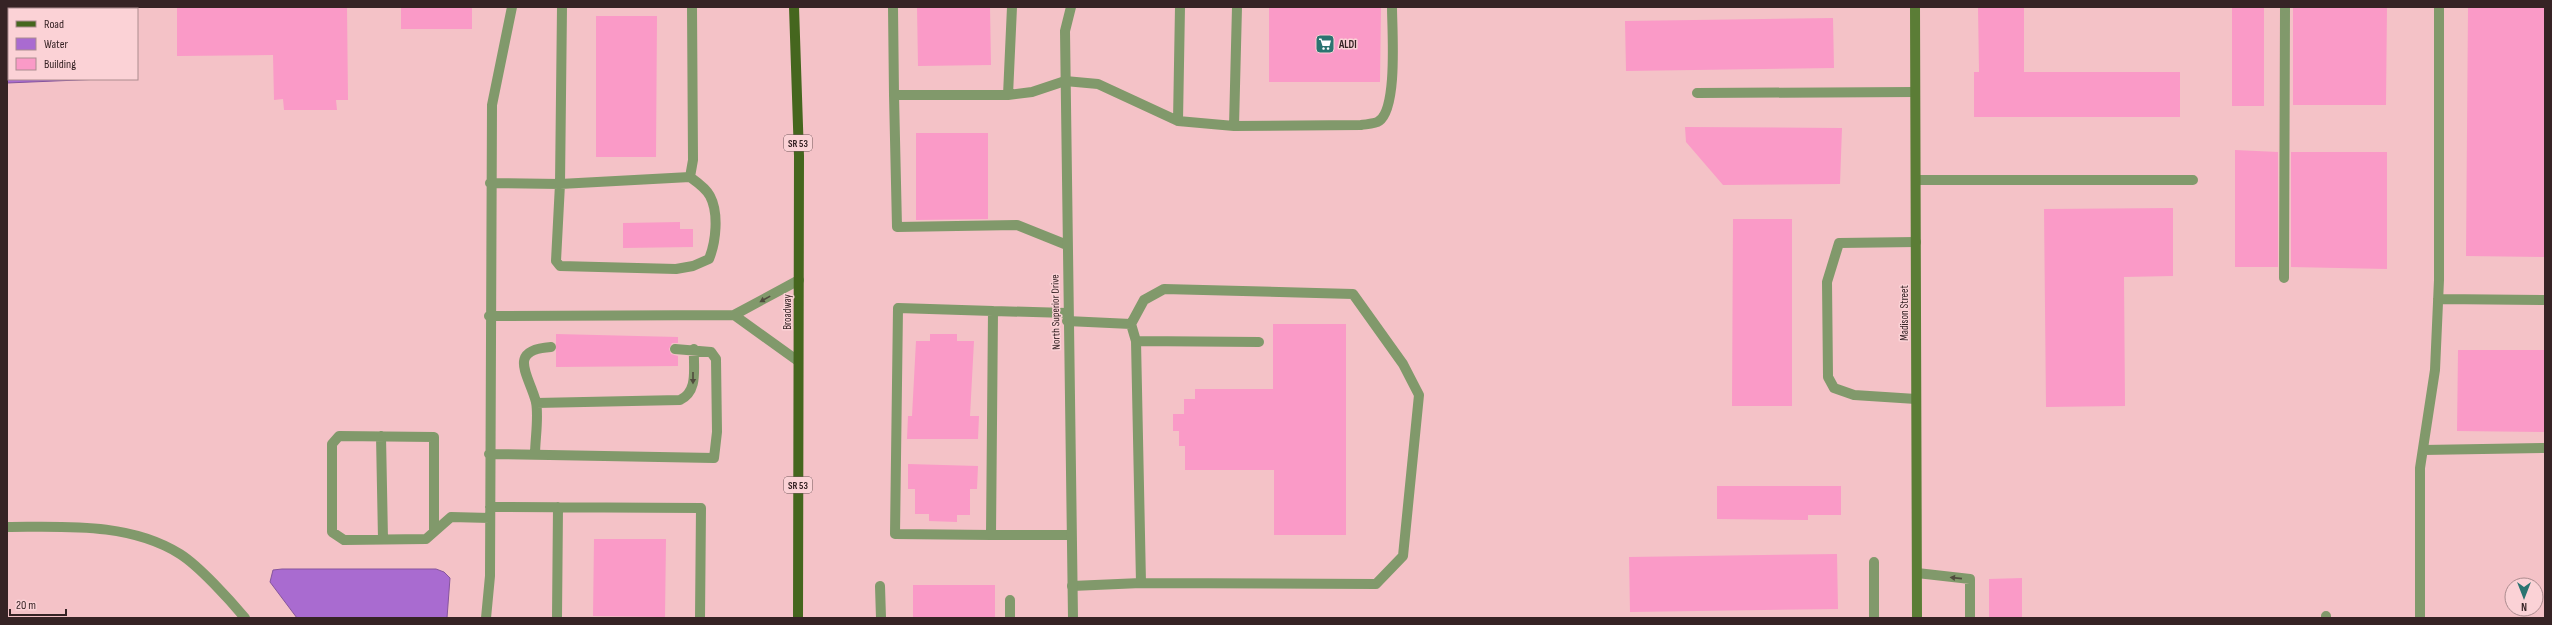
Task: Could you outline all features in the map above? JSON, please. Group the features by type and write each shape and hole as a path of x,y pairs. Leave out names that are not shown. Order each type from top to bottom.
{"main road":[{"name":"Broadway","path":"794,7 799,156 798,618"}],"street":[{"path":"486,618 490,576 489,316 492,105 512,7"},
{"path":"490,183 560,184 690,176 711,197 714,212 714,246 709,258 693,266 676,269 560,266 556,261 555,254 560,184 562,7"},
{"path":"690,176 693,160 692,7"},
{"path":"893,7 897,227 1017,225 1066,245"},
{"path":"1008,94 1012,7"},
{"name":"North Superior Drive","path":"1071,7 1065,31 1065,81 1067,317 1073,618"},
{"path":"1178,121 1180,7"},
{"path":"1234,126 1237,7"},
{"path":"894,94 1008,94 1032,92 1065,81 1098,84 1178,121 1234,126 1362,125 1379,122 1387,113 1392,79 1392,7"},
{"name":"Madison Street","path":"1915,7 1917,618"},
{"path":"2284,278 2285,7"},
{"path":"2420,618 2420,468 2435,370 2438,299 2439,7"},
{"path":"1697,93 1915,92"},
{"path":"1916,180 2192,180"},
{"path":"1916,242 1839,243 1828,282 1828,377 1834,388 1854,396 1916,399"},
{"path":"489,316 734,315 799,280"},
{"path":"1072,586 1140,583 1376,584 1403,556 1419,396 1404,364 1353,294 1164,289 1144,300 1132,324 1136,341 1140,583"},
{"path":"2438,299 2545,300"},
{"path":"1071,535 895,534 898,308 993,311 1132,324"},
{"path":"991,535 993,311"},
{"path":"734,315 763,334 798,361"},
{"path":"1136,341 1259,342"},
{"path":"535,455 536,403 524,365 525,356 534,348 551,347"},
{"path":"489,454 714,458 717,432 716,359 711,352 694,349 674,349"},
{"path":"536,403 680,400 688,396 693,387 694,349"},
{"path":"434,531 434,437 339,436 332,444 332,532 344,540 426,539 451,517 490,518"},
{"path":"381,436 383,539"},
{"path":"2423,450 2545,448"},
{"path":"490,507 701,508 700,618"},
{"path":"557,618 558,507"},
{"path":"7,527 94,527 141,537 180,554 230,600 245,618"},
{"path":"1874,562 1874,618"},
{"path":"1917,573 1970,579 1970,618"},
{"path":"880,586 881,618"},
{"path":"1010,600 1010,618"}],"water":[{"path":"7,7 126,7 8,8 8,80 78,80 7,83"},
{"path":"436,569 444,572 450,578 447,618 297,618 270,582 273,570"}],"building":[{"path":"177,7 347,7 348,100 336,100 337,110 284,110 283,99 274,100 273,55 177,56"},
{"path":"401,7 472,7 472,29 401,29"},
{"path":"917,7 990,7 991,65 918,66"},
{"name":"ALDI","path":"1269,7 1381,7 1380,82 1269,82"},
{"path":"1978,7 2024,7 2024,72 2180,72 2180,117 1974,117 1974,72 1979,72"},
{"path":"2232,7 2264,7 2264,106 2232,106"},
{"path":"2293,7 2387,7 2386,105 2293,105"},
{"path":"2468,7 2545,7 2545,257 2466,256"},
{"path":"596,16 657,16 656,157 596,157"},
{"path":"1833,18 1834,68 1626,71 1625,21"},
{"path":"1685,127 1842,128 1840,184 1723,185 1686,142"},
{"path":"916,133 988,133 988,219 916,220"},
{"path":"2235,150 2278,152 2278,267 2235,267"},
{"path":"2291,152 2387,152 2387,269 2291,267"},
{"path":"2173,208 2173,276 2124,277 2125,406 2046,407 2044,209"},
{"path":"1733,219 1792,219 1792,406 1732,406"},
{"path":"680,222 680,229 693,229 693,247 623,248 623,223"},
{"path":"1273,324 1346,324 1346,535 1274,535 1274,470 1185,470 1185,446 1179,446 1179,431 1173,431 1173,414 1184,414 1184,399 1195,399 1195,389 1273,389"},
{"path":"556,334 678,337 678,343 672,343 669,349 671,354 678,356 678,366 556,367"},
{"path":"930,334 957,334 957,341 974,341 970,416 979,416 978,439 907,439 908,416 912,416 916,341 930,341"},
{"path":"2458,350 2545,350 2545,432 2457,431"},
{"path":"908,464 978,466 977,489 970,489 970,515 957,515 957,522 929,521 929,514 915,514 915,489 908,489"},
{"path":"1717,486 1841,486 1841,515 1808,515 1808,520 1717,519"},
{"path":"594,539 666,539 665,617 593,616"},
{"path":"1837,554 1838,609 1630,612 1629,557"},
{"path":"2022,578 2022,618 1989,618 1989,579"},
{"path":"913,585 995,585 995,618 913,618"}],"place":[{"name":"ALDI","path":"1325,44"}]}
